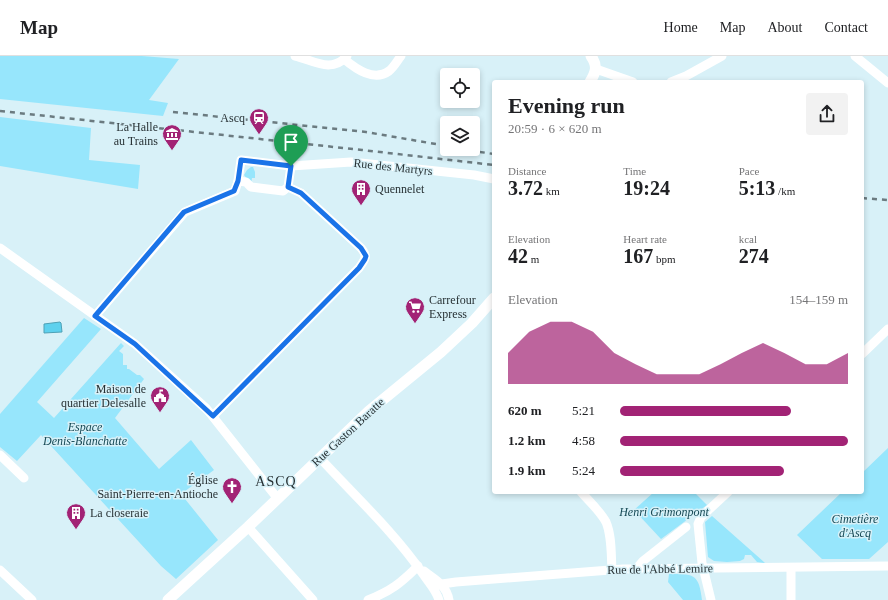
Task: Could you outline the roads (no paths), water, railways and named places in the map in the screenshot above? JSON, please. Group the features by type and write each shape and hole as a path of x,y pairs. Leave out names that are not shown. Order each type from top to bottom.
{"street":[{"path":"296,56 326,66 336,64 346,58 353,67 362,72 379,74 389,71 401,56"},
{"path":"591,56 596,65 596,69 591,80"},
{"path":"676,80 722,56"},
{"path":"855,56 888,83"},
{"path":"596,69 627,80"},
{"name":"Rue des Martyrs","path":"238,181 241,160 291,166 350,162 474,175 492,179"},
{"path":"95,316 184,212 188,209 232,192 236,188 238,181 246,182 251,187 283,191 288,187 291,166"},
{"path":"213,416 359,268 366,256 361,248 301,193 288,187"},
{"path":"0,248 135,344 213,416 278,499"},
{"name":"Rue Gaston Baratte","path":"168,600 278,499 369,411 441,352 472,323 492,300"},
{"path":"864,352 888,329"},
{"path":"0,455 24,478"},
{"path":"320,458 378,520 415,569 445,589 449,600"},
{"path":"583,494 602,516 606,524 612,570"},
{"path":"710,600 702,568 697,532 698,522 701,517 726,494"},
{"path":"248,527 313,600"},
{"path":"637,568 686,527"},
{"name":"Rue de l'Abbé Lemire","path":"437,585 637,568 791,568 888,566"},
{"path":"791,568 791,600"},
{"path":"368,600 393,589 415,569"},
{"path":"0,570 32,600"},
{"path":"437,585 439,600"}],"railway":[{"path":"0,111 492,165"},
{"path":"173,112 366,132 440,145"},
{"path":"480,152 492,154"},
{"path":"864,198 888,200"}],"place":[{"name":"Ascq","path":"259,135"},
{"name":"La Halle au Trains","path":"172,151"},
{"name":"Quennelet","path":"361,206"},
{"name":"Carrefour Express","path":"415,324"},
{"name":"Maison de quartier Delesalle","path":"160,413"},
{"name":"Église Saint-Pierre-en-Antioche","path":"232,504"},
{"name":"La closeraie","path":"76,530"}],"district":[{"name":"ASCQ","path":"276,481"}],"park label":[{"name":"Espace Denis-Blanchatte","path":"85,434"},
{"name":"Henri Grimonpont","path":"664,512"},
{"name":"Cimetière d'Ascq","path":"855,526"}]}
